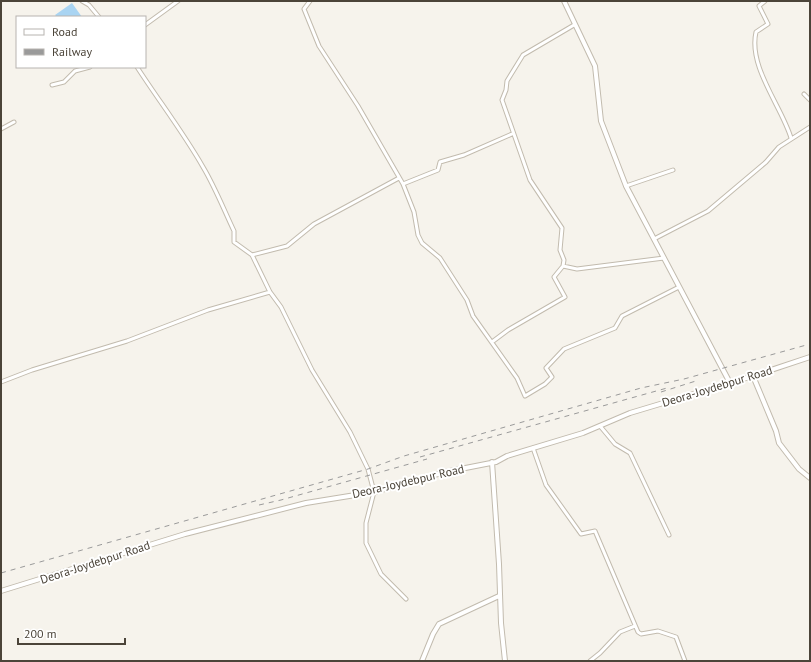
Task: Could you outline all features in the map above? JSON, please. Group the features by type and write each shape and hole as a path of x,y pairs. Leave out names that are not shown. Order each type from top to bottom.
{"street":[{"path":"82,1 89,5 98,16"},
{"path":"146,24 178,1"},
{"path":"310,1 304,9 305,15 319,46 358,106 403,184 414,212 420,239 440,258 466,300 473,316 517,378 525,396 545,384 552,377 546,368 564,349 616,327 622,316 680,287"},
{"path":"564,1 574,25 595,66 601,121 626,186 730,383"},
{"path":"765,1 759,6 768,24 756,32 754,42 767,88 787,123 791,138"},
{"path":"492,342 508,330 564,299 565,296 554,277 563,266 564,260 560,250 562,228 530,180 512,134 502,101 506,90 506,81 524,55 574,25"},
{"path":"52,85 64,82 75,71 86,68"},
{"path":"138,68 154,94 167,110 204,168 234,231 234,242 252,255 270,292 281,307 312,370 350,432 368,469 374,492 366,523 366,543 381,574 406,599"},
{"path":"804,94 810,100"},
{"path":"1,129 14,122"},
{"path":"654,240 707,212 791,138 810,127"},
{"path":"403,184 438,170 440,162 464,155 512,134"},
{"path":"626,186 673,170"},
{"path":"252,255 287,246 314,224 399,178"},
{"path":"563,266 577,269 664,258"},
{"path":"1,382 32,370 127,341 208,310 270,292"},
{"name":"Deora-Joydebpur Road","path":"1,591 185,534 306,503 374,492 445,472 492,462 600,426 630,413 753,376 810,357"},
{"path":"753,376 776,431 779,443 799,469 810,478"},
{"path":"600,426 615,444 630,454 669,535"},
{"path":"533,448 546,485 581,534 595,531 634,626 639,633 658,631 676,637 685,661"},
{"path":"492,462 499,564 499,596 505,661"},
{"path":"422,661 433,634 439,624 499,596"},
{"path":"590,661 600,654 620,632 634,626"}],"water":[{"path":"72,3 81,16 56,16 55,15"}],"railway":[{"path":"1,573 368,469 404,456 641,388 684,379 810,344"},
{"path":"661,392 699,380"},
{"path":"420,457 667,388"},
{"path":"259,505 427,459"}]}
